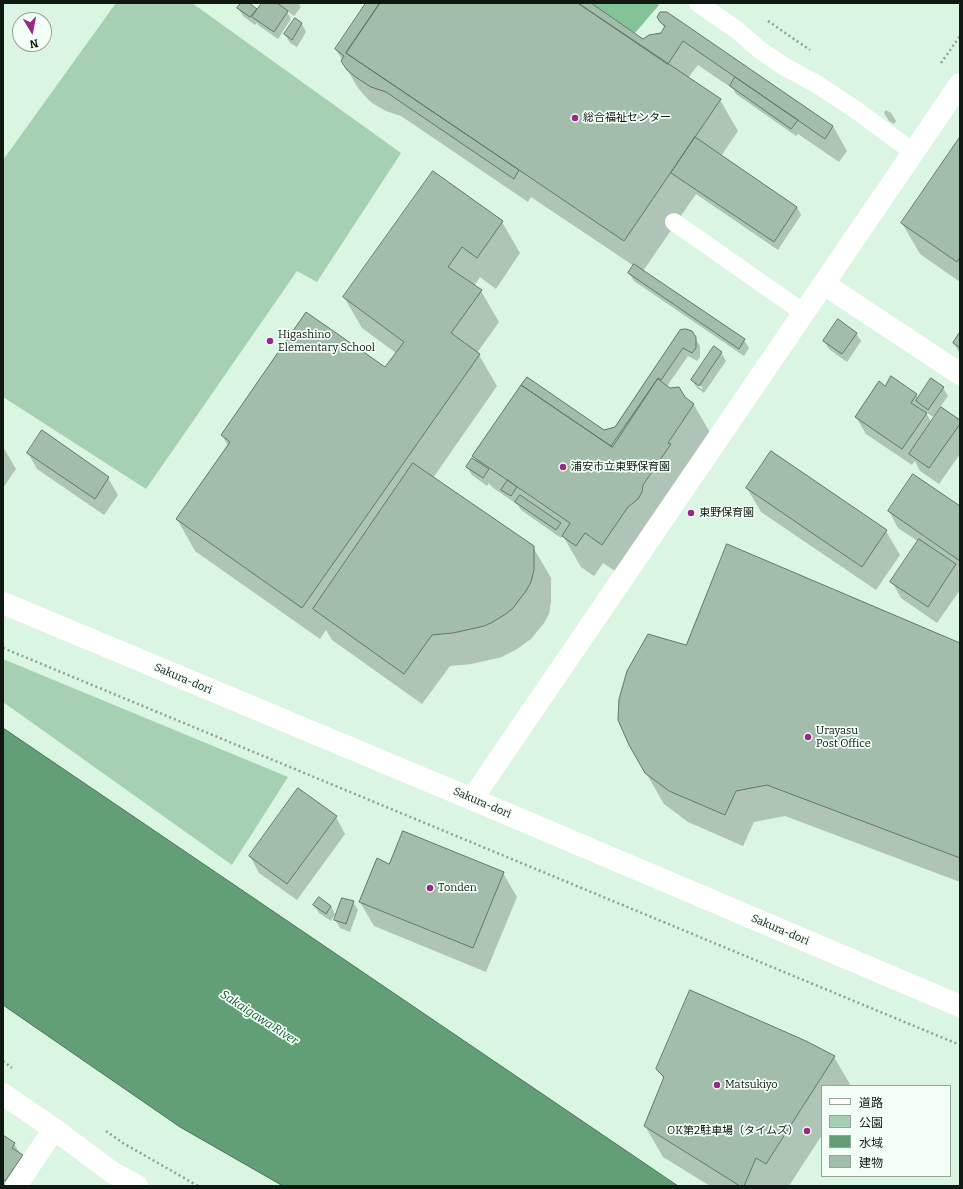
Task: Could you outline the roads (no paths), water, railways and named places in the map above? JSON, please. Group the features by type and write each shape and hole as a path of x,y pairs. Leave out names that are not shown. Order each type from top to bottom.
{"street":[{"path":"472,799 960,84"},
{"path":"824,284 960,374"},
{"name":"Sakura-dori","path":"3,603 472,799 960,1006"},
{"path":"3,1094 54,1129 112,1179 138,1186"},
{"path":"16,1186 54,1129"}],"lane":[{"path":"698,3 737,30 760,50 856,110 913,152"},
{"path":"674,222 804,313"}],"water":[{"name":"Sakaigawa River","path":"3,728 678,1186 283,1186 180,1127 3,1005"}],"place":[{"name":"総合福祉センター","path":"575,118"},
{"name":"Higashino Elementary School","path":"270,341"},
{"name":"浦安市立東野保育園","path":"563,467"},
{"name":"東野保育園","path":"691,513"},
{"name":"Urayasu Post Office","path":"808,737"},
{"name":"Tonden","path":"430,888"},
{"name":"Matsukiyo","path":"717,1085"},
{"name":"OK第2駐車場（タイムズ）","path":"807,1131"}]}
